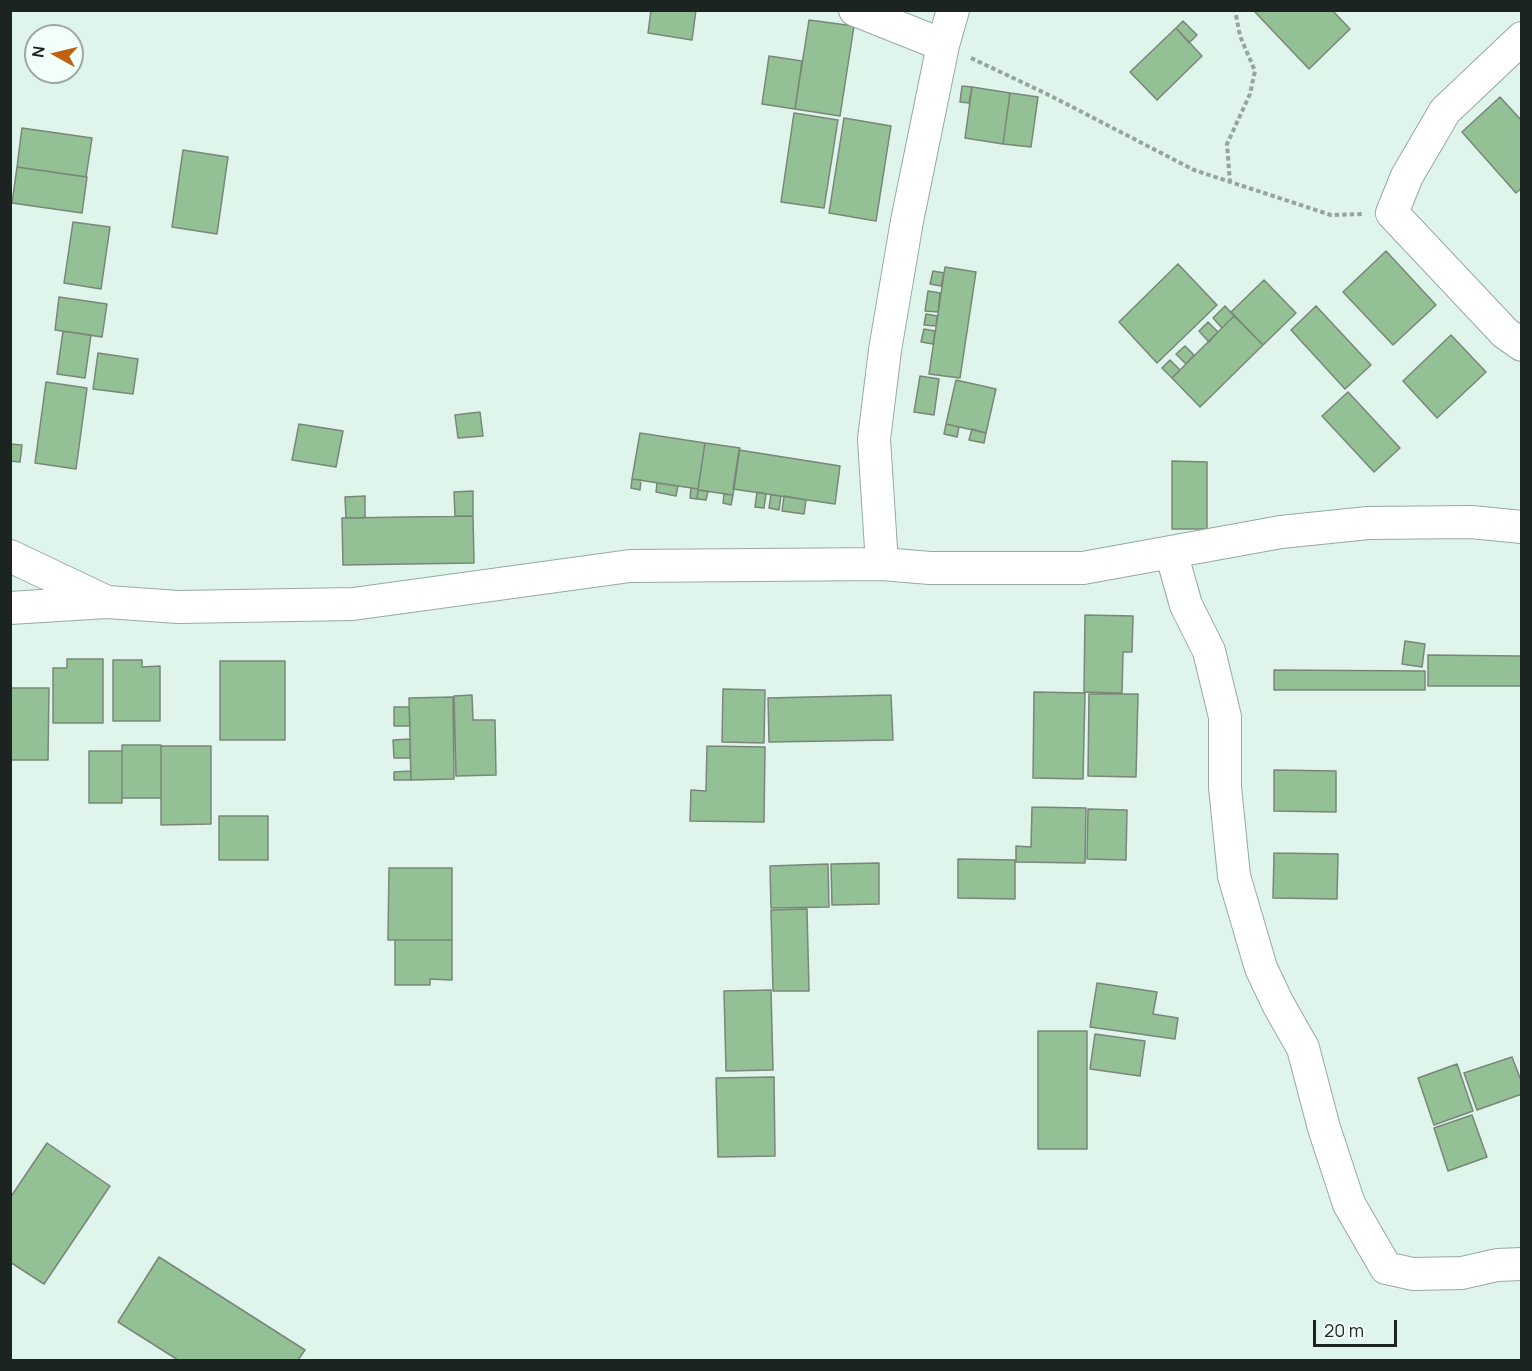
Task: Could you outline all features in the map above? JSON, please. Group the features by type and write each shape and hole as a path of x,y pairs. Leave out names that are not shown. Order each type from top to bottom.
{"street":[{"path":"855,10 943,45"},
{"path":"882,564 874,439 885,350 904,232 943,45 953,10"},
{"path":"1521,38 1445,111 1407,176 1392,213 1505,333 1521,345"},
{"path":"10,608 107,602 178,607 353,604 630,566 882,564 930,568 1083,568 1281,532 1368,523 1472,522 1521,527"},
{"path":"1171,552 1186,605 1209,651 1225,717 1225,787 1234,876 1261,968 1278,1004 1304,1048 1324,1128 1349,1204 1386,1268 1413,1274 1452,1273 1521,1264"},
{"path":"10,556 107,602"}],"path":[{"path":"1230,183 1227,144 1250,94 1255,71 1240,36 1235,10"},
{"path":"943,45 1051,96 1194,170 1330,215 1392,213"}],"building":[{"path":"651,10 696,10 692,40 648,33"},
{"path":"1332,10 1350,29 1309,69 1254,11"},
{"path":"809,20 854,26 840,116 795,109"},
{"path":"1183,21 1197,35 1189,43 1176,28"},
{"path":"1176,28 1202,56 1157,100 1130,72"},
{"path":"769,56 802,61 795,109 762,104"},
{"path":"962,86 972,87 969,103 960,102"},
{"path":"972,87 1010,93 1003,144 965,138"},
{"path":"1010,93 1038,97 1031,147 1003,144"},
{"path":"1500,97 1522,121 1522,188 1516,193 1462,132"},
{"path":"794,113 838,120 824,208 781,202"},
{"path":"844,118 891,126 876,221 829,213"},
{"path":"22,128 92,138 86,177 17,167"},
{"path":"183,150 228,157 217,234 172,227"},
{"path":"17,167 87,177 82,213 12,203"},
{"path":"73,222 110,227 101,289 64,283"},
{"path":"1386,251 1436,305 1393,345 1343,292"},
{"path":"1178,264 1217,305 1157,363 1119,322"},
{"path":"945,267 976,272 960,378 929,374"},
{"path":"933,271 944,273 941,286 930,284"},
{"path":"1264,280 1296,313 1263,345 1231,312"},
{"path":"928,291 940,293 938,312 925,311"},
{"path":"59,297 107,304 102,337 55,330"},
{"path":"1225,306 1234,316 1222,328 1213,318"},
{"path":"1316,306 1371,365 1345,389 1291,330"},
{"path":"926,314 937,316 936,326 924,325"},
{"path":"1234,316 1263,345 1200,407 1172,378"},
{"path":"1208,322 1218,332 1209,342 1199,331"},
{"path":"924,329 935,331 933,344 921,342"},
{"path":"63,331 91,335 85,378 57,374"},
{"path":"1451,335 1486,372 1437,418 1403,381"},
{"path":"1185,346 1194,355 1186,364 1176,354"},
{"path":"98,353 138,359 133,394 93,389"},
{"path":"1170,360 1180,370 1172,378 1162,368"},
{"path":"920,376 939,379 934,415 914,412"},
{"path":"956,380 996,389 986,433 946,424"},
{"path":"46,382 87,388 76,469 35,463"},
{"path":"1348,392 1400,448 1374,472 1322,416"},
{"path":"480,412 483,436 458,438 455,415"},
{"path":"299,424 343,431 336,467 292,460"},
{"path":"946,424 959,427 957,437 944,434"},
{"path":"972,429 986,433 984,443 969,440"},
{"path":"640,433 705,443 698,489 632,479"},
{"path":"705,443 740,448 733,495 698,490"},
{"path":"10,444 22,445 20,462 10,461"},
{"path":"739,450 840,466 835,504 733,489"},
{"path":"1172,461 1207,462 1207,529 1172,529"},
{"path":"632,479 641,480 640,490 631,488"},
{"path":"657,483 678,486 676,496 656,492"},
{"path":"691,488 698,489 697,499 690,498"},
{"path":"698,490 708,491 706,500 697,499"},
{"path":"473,491 473,516 455,516 454,492"},
{"path":"757,492 766,494 764,508 755,507"},
{"path":"724,494 733,495 731,505 723,503"},
{"path":"771,495 781,496 779,510 769,508"},
{"path":"365,496 365,518 346,518 345,497"},
{"path":"784,496 806,500 804,514 782,511"},
{"path":"473,516 474,563 343,565 342,518"},
{"path":"1085,615 1133,616 1132,652 1123,652 1122,693 1084,692"},
{"path":"1405,641 1425,644 1422,667 1402,664"},
{"path":"1428,655 1522,656 1522,686 1428,686"},
{"path":"67,659 103,659 103,723 53,723 53,668 67,668"},
{"path":"113,660 142,660 142,667 160,666 160,721 113,721"},
{"path":"220,661 285,661 285,740 220,740"},
{"path":"1274,670 1425,671 1425,690 1274,690"},
{"path":"11,688 49,688 48,760 11,760"},
{"path":"723,689 765,690 764,743 722,742"},
{"path":"1034,692 1085,693 1083,779 1033,778"},
{"path":"1089,694 1138,694 1136,777 1088,776"},
{"path":"472,695 473,720 495,720 496,775 456,776 454,696"},
{"path":"891,695 893,740 769,742 768,698"},
{"path":"453,697 454,779 411,780 409,698"},
{"path":"394,707 409,707 410,726 394,726"},
{"path":"410,739 410,758 394,758 393,740"},
{"path":"122,745 161,745 161,798 122,798"},
{"path":"161,746 211,746 211,824 161,825"},
{"path":"707,746 765,747 764,822 690,821 691,790 706,791"},
{"path":"89,751 122,751 122,803 89,803"},
{"path":"1274,770 1336,771 1336,812 1274,811"},
{"path":"411,771 411,780 394,780 394,772"},
{"path":"1032,807 1086,808 1085,863 1016,862 1016,846 1031,847"},
{"path":"1088,809 1127,810 1126,860 1087,859"},
{"path":"219,816 268,816 268,860 219,860"},
{"path":"1274,853 1338,854 1337,899 1273,898"},
{"path":"958,859 1015,860 1015,899 958,898"},
{"path":"879,863 879,904 832,905 831,864"},
{"path":"828,864 829,907 771,908 770,866"},
{"path":"389,868 452,868 452,940 388,940"},
{"path":"807,909 809,991 773,991 771,910"},
{"path":"395,940 452,940 452,980 430,979 430,985 395,985"},
{"path":"1097,983 1157,992 1153,1014 1178,1018 1175,1039 1090,1027"},
{"path":"771,990 773,1070 726,1071 724,991"},
{"path":"1038,1031 1087,1031 1087,1149 1038,1149"},
{"path":"1095,1034 1145,1041 1140,1076 1090,1069"},
{"path":"1512,1057 1522,1083 1522,1094 1477,1110 1464,1073"},
{"path":"1457,1064 1473,1111 1434,1125 1418,1078"},
{"path":"774,1077 775,1156 718,1157 716,1078"},
{"path":"1472,1115 1487,1157 1448,1171 1434,1128"},
{"path":"47,1143 110,1186 44,1284 10,1262 10,1198"},
{"path":"159,1257 305,1350 298,1360 178,1360 118,1322"}]}
